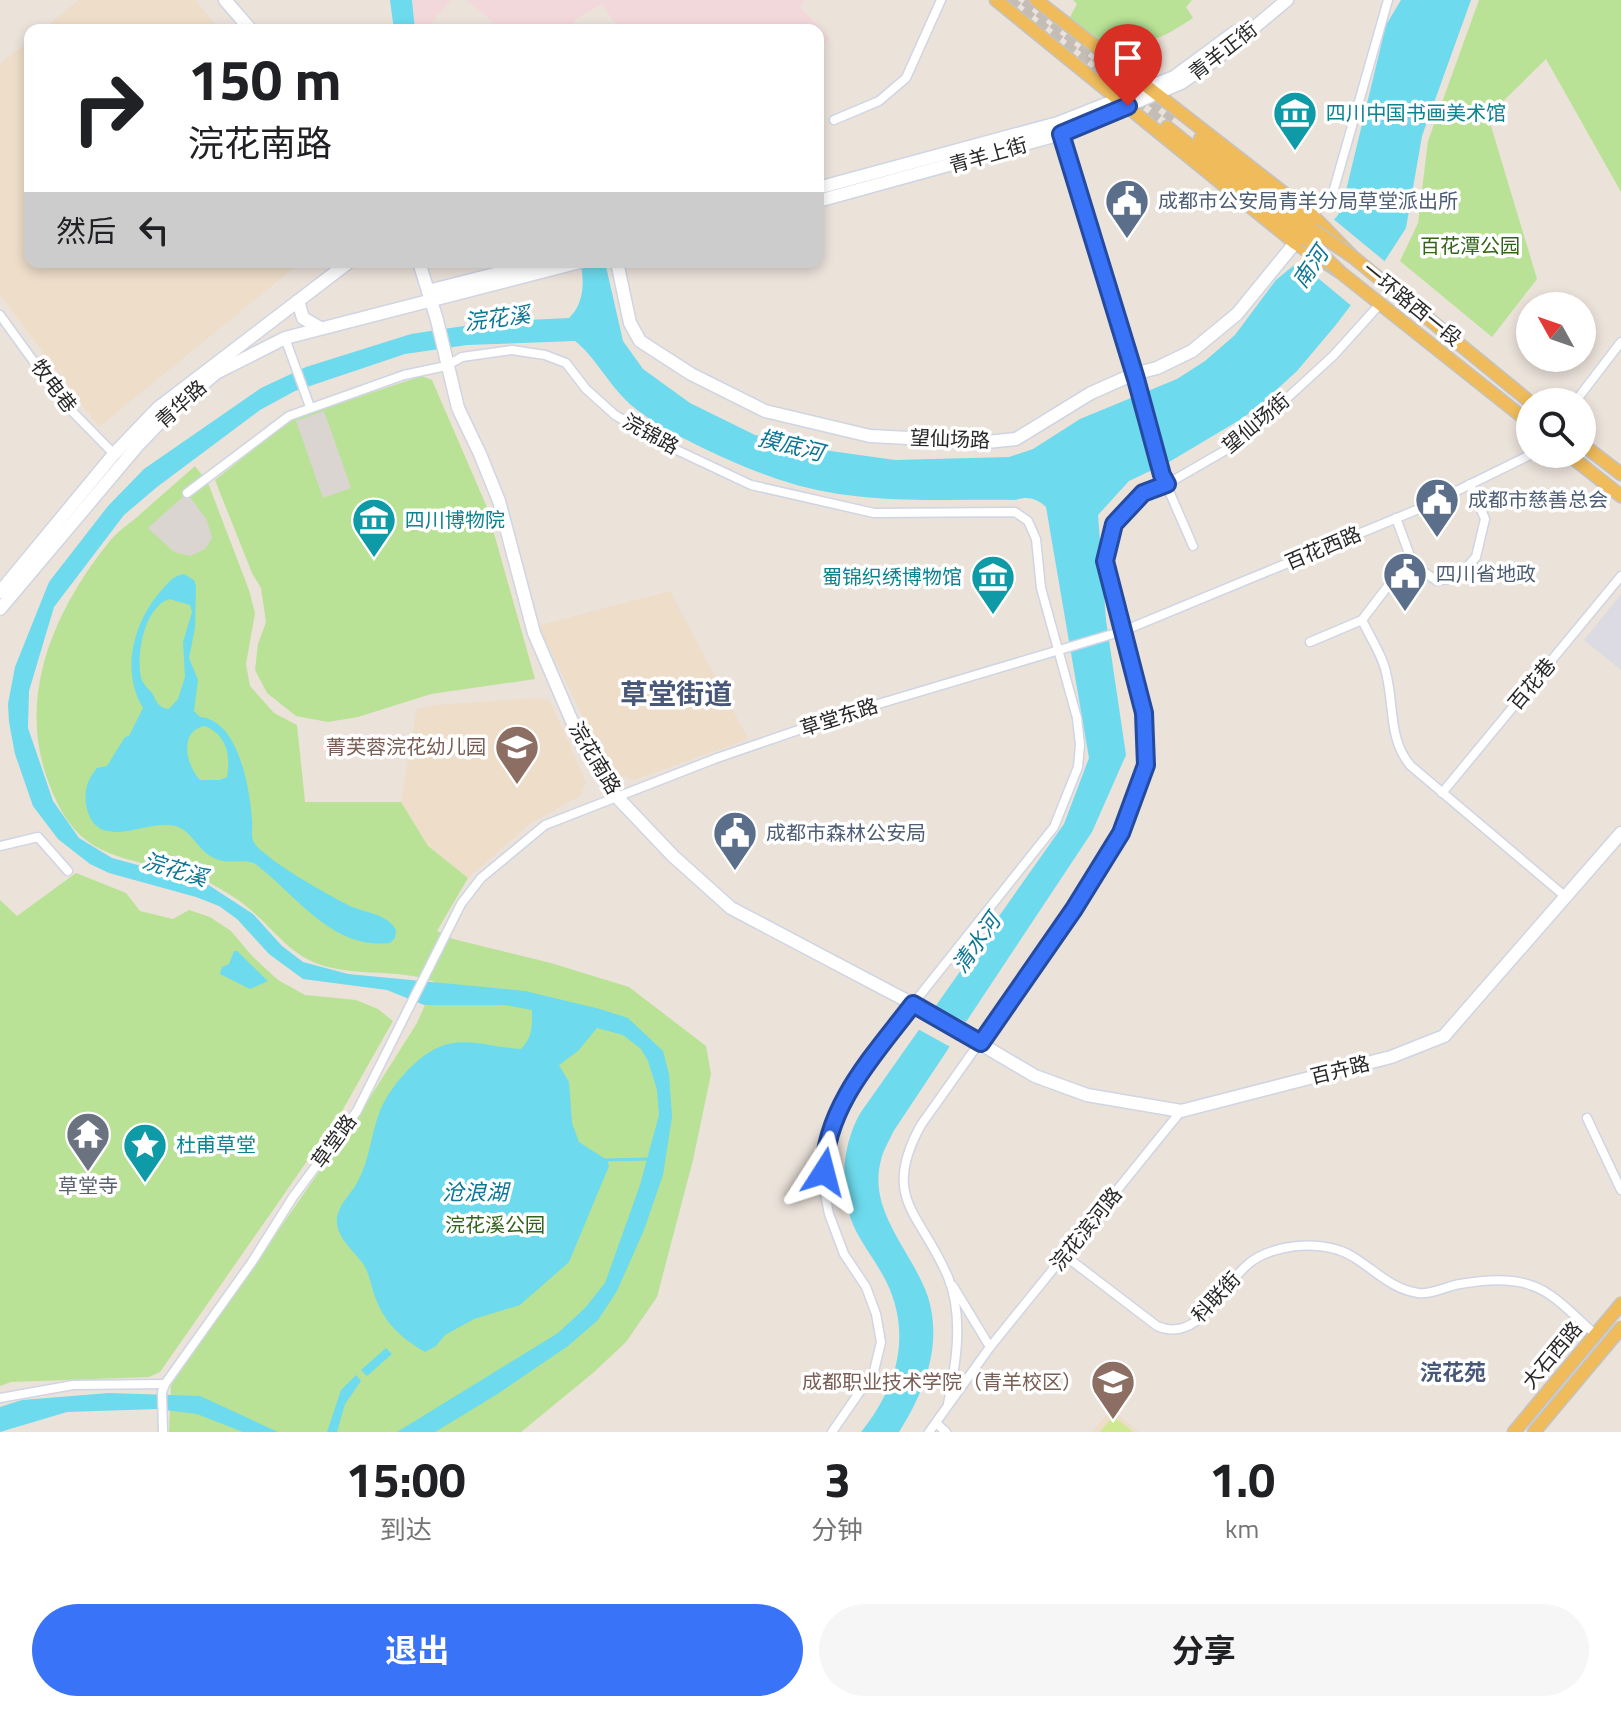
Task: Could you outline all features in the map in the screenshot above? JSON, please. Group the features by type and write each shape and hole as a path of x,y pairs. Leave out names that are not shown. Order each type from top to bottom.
{"main road":[{"path":"996,0 1123,102 1308,233"},
{"path":"1036,0 1149,90 1308,233"},
{"path":"1171,123 1308,233"},
{"name":"一环路西一段","path":"1308,233 1353,257 1516,390"},
{"name":"一环路西一段","path":"1308,233 1340,272 1516,412"},
{"path":"1596,455 1621,474"},
{"path":"1586,468 1621,496"},
{"name":"大石西路","path":"1514,1432 1621,1304"},
{"name":"大石西路","path":"1534,1432 1621,1328"}],"street":[{"path":"225,0 246,24"},
{"path":"834,120 879,101 906,78 941,0"},
{"name":"青羊正街","path":"1149,90 1211,51 1275,0"},
{"name":"青羊正街","path":"1149,90 1181,83 1215,60 1287,0"},
{"path":"1308,233 1332,196 1388,0"},
{"name":"青羊上街","path":"824,199 1060,128 1149,90"},
{"path":"1060,128 1162,475 1193,546"},
{"name":"青羊上街","path":"824,187 1060,128"},
{"name":"望仙场路","path":"618,268 630,323 640,341 691,374 765,411 870,436 987,442 1016,439 1091,393 1192,351 1237,314 1308,233"},
{"name":"青华路","path":"0,592 114,454 167,401 341,268"},
{"name":"浣花南路","path":"421,268 458,408 499,501 534,633 583,747 616,796 673,856 731,908 981,1043"},
{"path":"430,296 522,268"},
{"path":"430,296 555,268"},
{"name":"青华路","path":"0,609 139,444 216,373 285,338 430,296"},
{"path":"298,301 303,318 320,328"},
{"name":"望仙场街","path":"981,1043 1074,909 1121,833 1146,765 1144,713 1105,561 1114,524 1143,493 1167,484 1238,443 1333,356 1380,304"},
{"name":"牧电巷","path":"0,315 63,402 114,454"},
{"path":"285,338 310,407"},
{"path":"1586,388 1621,342"},
{"name":"浣锦路","path":"187,493 289,416 404,375 446,366 462,357 512,350 566,363 586,389 615,415 664,444 751,485 874,513 1015,512 1028,521 1036,539 1041,588 1061,650"},
{"path":"1611,356 1621,363"},
{"name":"百花西路","path":"1112,635 1396,518 1516,462"},
{"path":"1396,518 1413,564 1437,581 1458,577 1476,557 1485,519 1470,484"},
{"path":"1310,642 1362,620 1410,557"},
{"name":"百花巷","path":"1442,793 1621,576"},
{"path":"1362,620 1387,675 1391,717 1400,754 1567,898"},
{"name":"草堂东路","path":"616,796 848,713 1112,635"},
{"path":"832,1432 874,1371 881,1342 876,1314 866,1287 844,1254 829,1214 824,1189 824,1154 835,1113 1054,827 1078,767 1080,745 1061,650"},
{"name":"草堂路","path":"163,1388 252,1262 293,1197 357,1111 461,904 481,878 545,825 616,796"},
{"name":"百卉路","path":"981,1043 1035,1076 1087,1095 1181,1111 1391,1057 1444,1036 1621,833"},
{"path":"0,846 38,837 68,871"},
{"name":"浣花滨河路","path":"981,1043 921,1125 907,1150 903,1186 910,1211 990,1347"},
{"name":"浣花滨河路","path":"929,1432 990,1347 1181,1111"},
{"path":"1587,1118 1621,1190"},
{"name":"科联街","path":"1064,1255 1166,1330 1187,1328 1198,1321 1245,1266 1255,1259 1287,1247 1319,1246 1353,1256 1390,1285 1421,1294 1461,1284 1509,1280 1534,1286 1595,1334"},
{"name":"浣花滨河路","path":"948,1277 956,1306 957,1339 955,1371 948,1404"},
{"path":"0,1398 73,1385 163,1388 163,1432"},
{"path":"936,1423 946,1432"}],"shaded area":[{"path":"79,0 195,0 215,24 49,24"},
{"path":"413,0 452,0 430,24 415,24"},
{"path":"466,0 805,0 800,7 816,24 616,24 602,4 574,20 573,24 496,24"},
{"path":"24,45 24,268 294,268 99,427 0,295 0,64"},
{"path":"324,411 351,488 323,498 296,421"},
{"path":"187,493 207,520 212,538 205,549 190,556 174,552 148,528"},
{"path":"670,591 748,739 634,780 621,776 606,764 541,631 541,625"},
{"path":"1621,594 1621,670 1584,640"},
{"path":"536,698 550,701 586,782 580,796 531,823 468,878 428,846 401,802 417,709"},
{"name":"成都职业技术学院（青羊校区）","path":"1111,1409 1139,1432 1092,1432"}],"green space":[{"path":"1073,0 1192,0 1186,7 1193,18 1158,38 1119,39 1110,49 1070,17 1077,4"},
{"name":"百花潭公园","path":"1479,0 1621,0 1621,192 1546,59 1488,116 1537,279 1527,292 1516,292 1516,306 1492,337 1400,261 1418,223 1428,141"},
{"name":"四川博物院","path":"422,376 432,380 486,505 535,679 431,694 358,717 328,722 296,716 267,693 255,670 258,644 266,622 261,588 252,573 215,480 292,419"},
{"name":"浣花溪公园","path":"195,466 208,483 255,613 246,664 250,686 274,713 297,725 305,802 401,802 428,846 468,878 437,931 453,939 551,963 629,987 706,1046 711,1074 693,1160 657,1297 626,1342 521,1432 169,1432 171,1385 364,1107 417,1023 435,982 407,975 335,969 309,960 290,947 242,903 210,883 177,871 126,859 94,846 74,829 56,801 39,746 37,715 39,683 58,623 90,568 112,539"},
{"name":"杜甫草堂","path":"76,873 126,893 140,911 173,919 189,910 210,917 231,931 278,980 305,995 356,1000 378,1009 393,1021 342,1111 160,1372 149,1377 11,1382 0,1386 0,900 17,916"},
{"path":"1113,1416 1133,1432 1100,1432"}],"water":[{"path":"390,0 412,0 414,24 393,24"},
{"path":"1401,0 1471,0 1422,136 1406,228 1335,326 1297,371 1243,418 1169,462 1129,481 1098,515 1106,620 1126,755 1092,832 893,1132 882,1157 878,1179 880,1197 894,1231 921,1280 932,1315 932,1351 928,1368 916,1401 899,1432 861,1432 890,1385 899,1350 899,1332 889,1287 850,1217 844,1186 846,1155 849,1139 861,1112 1064,824 1089,758 1046,507 1028,498 873,498 790,483 725,459 652,421 627,401 575,341 467,345 405,354 295,391 260,410 124,515 54,607 29,691 28,728 53,801 79,838 112,858 207,884 253,914 282,946 303,962 348,974 525,991 600,1009 628,1018 663,1051 669,1074 672,1117 663,1175 644,1230 617,1291 598,1320 568,1346 435,1432 397,1432 558,1333 585,1308 605,1283 640,1185 659,1115 657,1090 648,1061 641,1049 623,1035 597,1028 578,1051 559,1065 569,1082 572,1123 579,1142 607,1160 609,1166 569,1262 520,1305 474,1319 445,1335 436,1346 425,1352 408,1341 383,1313 364,1265 338,1230 338,1212 362,1173 384,1102 404,1075 420,1059 447,1044 468,1042 521,1049 530,1036 532,1010 504,1005 424,1005 387,990 303,979 269,954 237,919 219,906 109,873 90,864 58,839 33,806 15,754 8,704 15,667 49,582 108,506 144,469 261,388 306,367 411,334 490,322 569,318 578,306 582,292 581,268 606,268 623,341 643,369 690,403 755,435 809,448 895,460 1009,457 1033,449 1080,419 1177,379 1205,361 1235,335 1276,280 1299,261 1338,215 1386,25"},
{"path":"184,574 194,580 196,586 195,628 189,658 198,680 194,711 224,730 240,758 251,807 255,844 313,886 348,905 387,920 396,930 395,938 390,943 369,943 332,929 254,863 217,860 176,826 157,825 110,832 100,829 92,821 86,803 88,782 97,768 107,766 125,737 129,736 143,708 133,679 133,648 137,633 151,604 173,578","holes":["169,599 190,605 192,612 183,642 185,677 178,699 169,709 158,704 142,680 140,668 141,645 148,622 160,604","205,726 218,735 226,747 227,777 220,780 200,780 188,758 191,734"]},
{"path":"234,951 268,981 250,989 220,974 222,967 229,964"},
{"path":"386,1348 392,1354 367,1376 361,1370"},
{"path":"356,1375 361,1381 345,1404 337,1432 327,1432 341,1390"},
{"path":"109,1393 200,1396 278,1432 243,1432 197,1414 157,1409 67,1412 0,1432 0,1407 22,1400"}],"pier":[{"path":"1331,217 1388,264 1354,308 1295,259"},
{"path":"932,1006 970,1024 954,1049 916,1028"}],"waterway":[{"path":"604,1160 648,1159"}],"tunnel":[{"path":"1008,0 1167,127"},
{"path":"1025,0 1174,118"}],"place":[{"name":"四川中国书画美术馆","path":"1295,152"},
{"name":"成都市公安局青羊分局草堂派出所","path":"1127,240"},
{"name":"成都市慈善总会","path":"1437,539"},
{"name":"四川博物院","path":"374,559"},
{"name":"四川省地政","path":"1405,613"},
{"name":"蜀锦织绣博物馆","path":"993,616"},
{"name":"菁芙蓉浣花幼儿园","path":"517,786"},
{"name":"成都市森林公安局","path":"735,872"},
{"name":"草堂寺","path":"88,1173"},
{"name":"杜甫草堂","path":"145,1184"},
{"name":"成都职业技术学院（青羊校区）","path":"1113,1421"}],"district":[{"name":"草堂街道","path":"676,694"},
{"name":"浣花苑","path":"1453,1372"}],"route":[{"path":"824,1172 824,1154 835,1113 913,1004 981,1043 1074,909 1121,833 1146,765 1144,713 1105,561 1114,524 1143,493 1167,484 1061,134 1128,106"}],"water label":[{"name":"南河","path":"1310,267"},
{"name":"浣花溪","path":"497,318"},
{"name":"摸底河","path":"791,445"},
{"name":"浣花溪","path":"175,869"},
{"name":"清水河","path":"976,943"},
{"name":"沧浪湖","path":"475,1192"}]}
